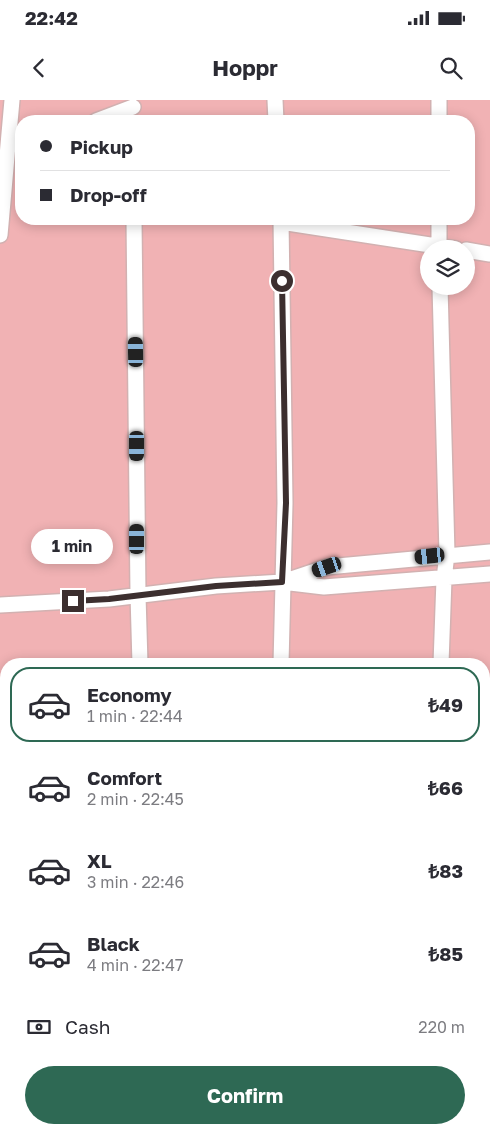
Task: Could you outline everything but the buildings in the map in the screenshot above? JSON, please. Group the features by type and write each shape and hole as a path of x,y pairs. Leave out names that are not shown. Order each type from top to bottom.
{"street":[{"path":"0,236 12,100"},
{"path":"275,100 276,115"},
{"path":"439,100 439,115"},
{"path":"116,115 133,110"},
{"path":"134,225 140,658"},
{"path":"280,658 286,503 281,225"},
{"path":"310,225 420,244"},
{"path":"439,225 439,240"},
{"path":"475,252 490,254"},
{"path":"440,295 448,554 444,579 441,658"},
{"path":"282,582 327,567 448,554 490,552"},
{"path":"0,605 109,599 216,586 282,582 324,586 444,579 490,574"}],"shaded area":[{"path":"0,100 490,100 490,658 0,658"}],"route":[{"path":"73,601 109,599 216,586 282,582 286,503 282,281"}]}
